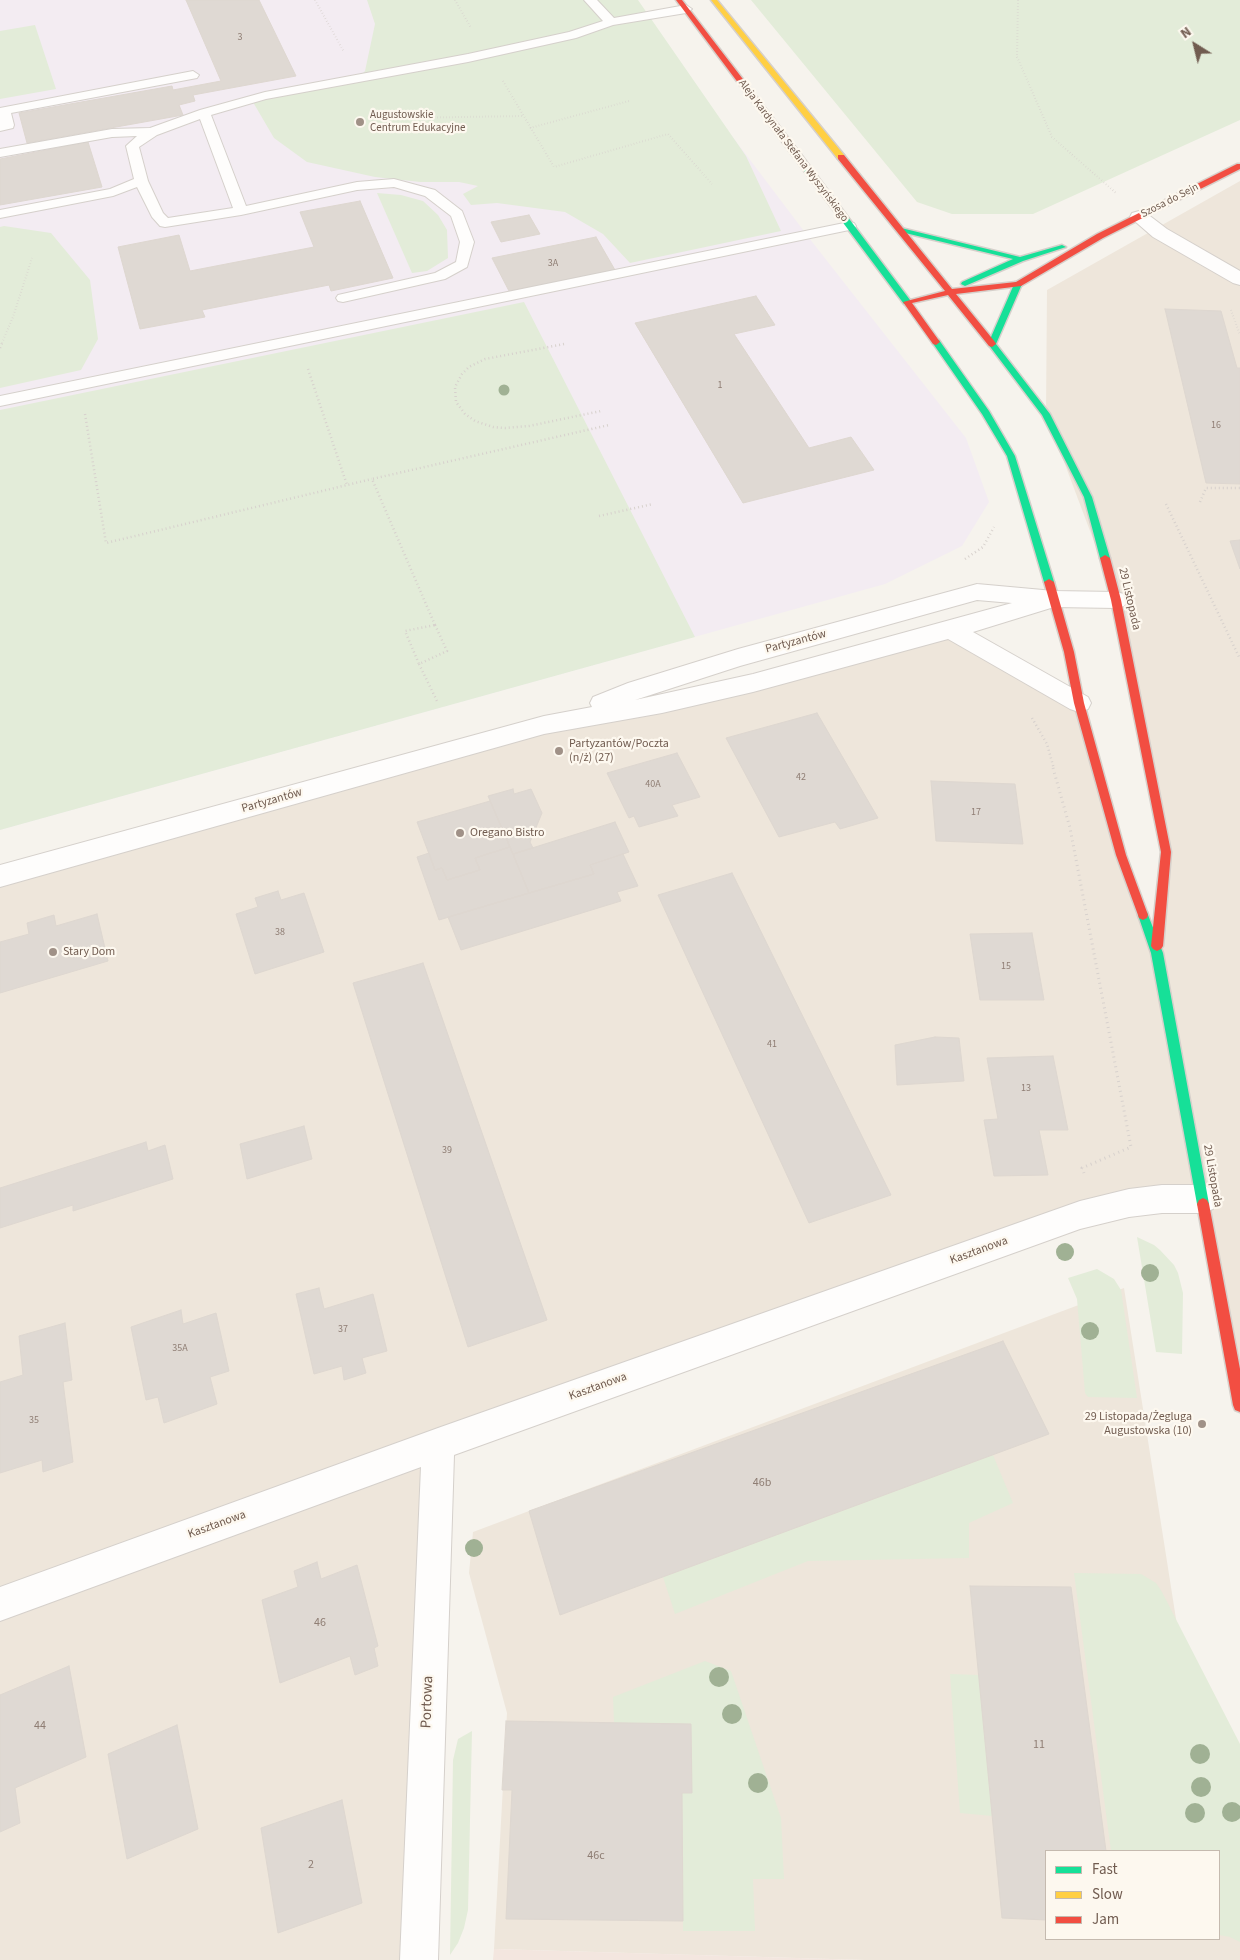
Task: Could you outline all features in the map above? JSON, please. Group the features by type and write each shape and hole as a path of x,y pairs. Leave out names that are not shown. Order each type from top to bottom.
{"main road":[{"path":"683,4 715,2 950,292"},
{"name":"Aleja Kardynała Stefana Wyszyńskiego","path":"683,4 907,302"},
{"name":"Szosa do Sejn","path":"907,302 950,292 1018,284 1100,236 1240,166"},
{"path":"900,229 1020,259"},
{"name":"Szosa do Sejn","path":"950,292 995,269 1020,259 1100,236"},
{"path":"992,344 1018,284"},
{"name":"29 Listopada","path":"950,292 1046,414 1088,497 1116,600 1166,852 1157,953"},
{"name":"29 Listopada","path":"907,302 986,413 1011,456 1069,652 1079,703 1120,855 1157,953 1240,1405"}],"street":[{"path":"1139,217 1160,233 1240,279"},
{"name":"Partyzantów","path":"544,725 637,689 683,674 977,592 1054,599 1116,600"},
{"name":"Partyzantów","path":"0,876 544,725 662,704 753,683 952,630 1054,599"},
{"path":"952,630 1079,703"},
{"name":"Kasztanowa","path":"0,1604 438,1444 1080,1215 1129,1203 1154,1200 1202,1199"},
{"name":"Portowa","path":"419,1960 438,1444"}],"lane":[{"path":"590,0 611,22"},
{"path":"344,298 440,276 462,264 467,242 456,214 430,193 394,184 357,186 241,211 165,223 157,214 141,181 132,146 152,132 204,113 265,96 487,54 572,35 611,22 683,4"},
{"path":"0,127 8,125 4,111 193,75"},
{"path":"204,113 241,211"},
{"path":"0,153 112,133 152,132"},
{"path":"0,214 113,192 141,181"},
{"path":"0,401 850,226"}],"path":[{"path":"316,0 358,78"},
{"path":"455,0 554,167 668,134 712,184"},
{"path":"1018,0 1016,57 1052,137 1120,197 1139,217"},
{"path":"530,128 629,101"},
{"path":"401,118 523,116"},
{"path":"0,348 13,317 32,258"},
{"path":"298,340 347,485"},
{"path":"564,344 485,359 469,367 455,386 456,402 465,414 475,421 493,427 505,428 529,426 601,411"},
{"path":"80,385 106,543 372,479 609,425"},
{"path":"372,479 447,651 419,664"},
{"path":"1200,502 1206,488 1240,488"},
{"path":"599,516 653,504"},
{"path":"1166,504 1240,659"},
{"path":"977,592 957,565 983,546 997,522"},
{"path":"435,625 405,631 436,701"},
{"path":"1031,716 1047,744 1070,828 1131,1147 1082,1168 1102,1209"}],"shaded area":[{"path":"0,0 629,0 813,243 966,438 989,502 962,546 885,584 0,830"},
{"path":"1240,181 1240,1405 1202,1200 1162,1199 438,1444 418,1960 0,1960 0,876 544,725 951,630 1079,703 1156,951 1166,852 1116,600 1046,414 1047,290"},
{"path":"1124,1288 1193,1727 1240,1808 1240,1960 864,1960 494,1949 507,1713 469,1573 473,1532"},
{"path":"494,1949 864,1960 493,1960"}],"green space":[{"path":"367,0 638,0 746,156 781,231 630,263 603,234 565,212 497,203 471,205 463,194 478,186 459,182 420,182 375,177 307,162 274,138 250,97 358,78 365,71 375,24"},
{"path":"751,0 1240,0 1240,120 1033,214 952,214 917,202"},
{"path":"35,25 56,89 0,99 0,31"},
{"path":"377,193 401,195 423,201 438,215 447,230 448,258 427,271 412,273"},
{"path":"0,227 51,233 90,280 98,339 81,370 0,388"},
{"path":"524,302 695,637 0,830 0,410"},
{"path":"1137,1237 1160,1250 1174,1265 1178,1273 1183,1293 1182,1354 1156,1352"},
{"path":"1097,1269 1114,1279 1121,1290 1137,1398 1088,1397 1085,1393 1077,1299 1068,1278"},
{"path":"993,1455 1013,1503 969,1523 969,1558 808,1561 675,1614 663,1577"},
{"path":"1074,1573 1141,1574 1156,1583 1240,1744 1240,1942 1230,1937 1220,1935 1220,1850 1111,1850"},
{"path":"705,1661 731,1671 781,1818 784,1879 753,1879 755,1931 683,1931 682,1793 692,1792 691,1724 614,1723 613,1697"},
{"path":"950,1674 979,1675 992,1816 960,1813"},
{"path":"472,1731 468,1910 458,1943 450,1955 453,1760 458,1739"}],"building":[{"path":"186,0 259,0 296,76 193,95 195,101 179,105 183,115 27,143 19,113 172,86 173,90 221,81"},
{"path":"88,142 102,187 0,205 0,159"},
{"path":"360,201 393,278 331,291 329,285 202,310 205,317 140,329 118,247 179,235 190,271 314,247 300,212"},
{"path":"529,215 540,234 501,242 491,222"},
{"path":"596,237 615,270 509,291 492,258"},
{"path":"756,296 775,325 734,334 809,448 851,437 874,470 743,503 635,323"},
{"path":"1165,309 1221,311 1237,368 1240,368 1240,484 1206,483"},
{"path":"1240,540 1240,569 1230,541"},
{"path":"817,713 878,818 840,829 835,822 779,837 726,738"},
{"path":"677,753 700,797 672,805 678,816 639,827 634,816 629,818 607,773"},
{"path":"931,781 1015,784 1023,844 936,841"},
{"path":"513,789 514,794 531,789 542,813 530,842 533,848 513,854 488,796"},
{"path":"490,801 510,847 475,858 480,870 447,880 442,868 435,870 417,822"},
{"path":"615,822 629,852 590,865 594,874 529,893 513,854"},
{"path":"510,847 529,893 439,920 417,857 429,853 435,870 442,868 447,880 480,870 475,858"},
{"path":"623,854 638,886 617,892 621,901 461,950 448,917 594,874 590,865"},
{"path":"732,873 891,1195 809,1223 658,895"},
{"path":"278,891 281,900 304,893 324,952 255,974 236,914 258,907 255,898"},
{"name":"Stary Dom","path":"97,914 108,961 0,993 0,942 29,934 27,923 54,915 56,926"},
{"path":"1032,933 1044,1000 980,1000 970,934"},
{"path":"423,963 547,1320 468,1347 353,983"},
{"path":"935,1037 959,1038 964,1081 897,1085 895,1045"},
{"path":"1053,1056 1068,1130 1039,1130 1048,1175 994,1176 984,1120 998,1119 987,1058"},
{"path":"304,1126 312,1159 247,1179 240,1144"},
{"path":"146,1142 148,1151 165,1145 173,1179 73,1211 73,1205 0,1228 0,1188"},
{"path":"319,1288 324,1309 373,1294 387,1351 362,1358 366,1373 344,1380 342,1366 314,1374 296,1294"},
{"path":"181,1310 183,1324 216,1313 229,1371 210,1377 217,1404 164,1423 158,1397 146,1400 131,1327"},
{"path":"65,1323 72,1380 63,1382 73,1462 43,1472 42,1460 0,1473 0,1382 23,1375 19,1336"},
{"path":"1003,1341 1049,1434 560,1615 529,1511"},
{"path":"317,1562 321,1579 357,1565 378,1646 374,1648 378,1666 355,1675 350,1656 280,1683 262,1600 298,1587 294,1571"},
{"path":"970,1586 1071,1587 1106,1850 1045,1850 1045,1920 1002,1918"},
{"path":"69,1666 86,1757 15,1788 20,1823 0,1832 0,1695"},
{"path":"506,1721 691,1724 692,1793 682,1793 683,1921 506,1919 512,1790 502,1790"},
{"path":"177,1725 198,1829 127,1859 108,1754"},
{"path":"342,1800 362,1903 278,1933 261,1828"}],"traffic: fast":[{"path":"796,154 907,302"},
{"path":"900,229 1020,259"},
{"path":"965,284 1020,259 1062,247"},
{"path":"1018,284 992,344 1046,414 1088,497 1105,558"},
{"path":"936,342 986,413 1011,456 1049,582"},
{"path":"1143,915 1157,953 1203,1204"}],"traffic: slow":[{"path":"714,0 841,157"}],"traffic: jam":[{"path":"679,0 796,154"},
{"path":"841,157 992,344"},
{"path":"936,342 907,302 950,292 1018,284 1100,236 1240,166"},
{"path":"1105,558 1116,600 1166,852 1157,946"},
{"path":"1049,582 1069,652 1079,703 1121,855 1143,915"},
{"path":"1203,1204 1240,1405"}],"place":[{"name":"Augustowskie Centrum Edukacyjne","path":"360,122"},
{"name":"Partyzantów/Poczta (n/ż) (27)","path":"559,751"},
{"name":"Oregano Bistro","path":"460,833"},
{"name":"Stary Dom","path":"53,952"},
{"name":"29 Listopada/Żegluga Augustowska (10)","path":"1202,1424"}]}
